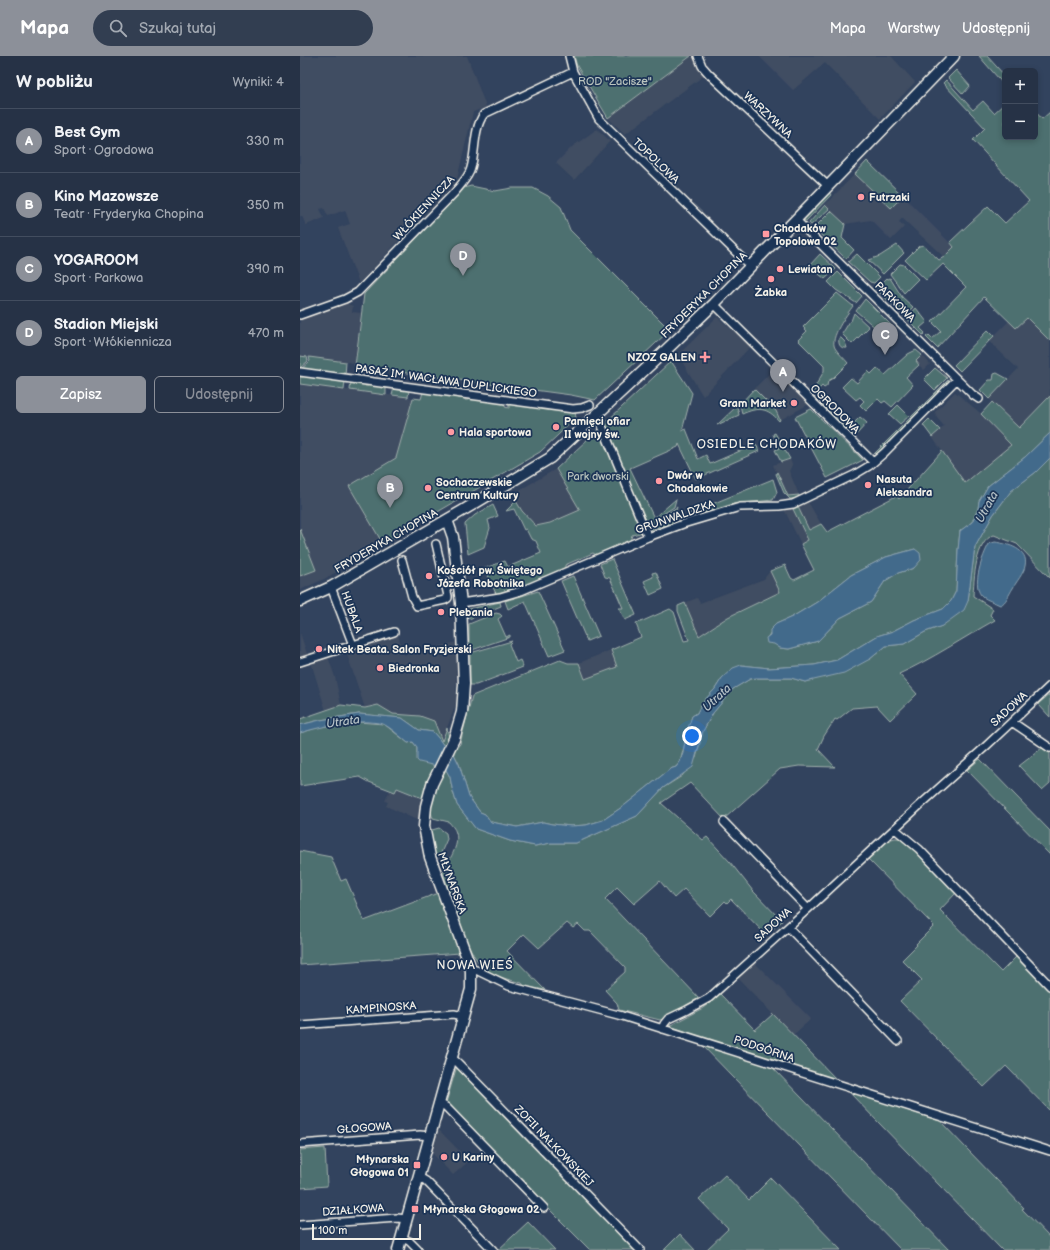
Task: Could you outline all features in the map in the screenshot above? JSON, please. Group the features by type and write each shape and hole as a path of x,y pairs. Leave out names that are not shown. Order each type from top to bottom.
{"main road":[{"name":"FRYDERYKA CHOPINA","path":"300,601 331,587 544,463 714,304 954,56"},
{"name":"MŁYNARSKA","path":"398,1250 471,989 471,971 430,857 424,826 426,806 436,775 451,747 459,726 462,712 464,684 461,603 453,537 447,520"}],"street":[{"name":"TOPOLOWA","path":"569,56 573,72 602,123 750,266"},
{"name":"WARZYWNA","path":"698,56 702,66 709,74 828,186"},
{"name":"WŁÓKIENNICZA","path":"300,315 358,292 455,192 471,170 478,127 484,114 573,72"},
{"name":"PARKOWA","path":"795,219 979,399"},
{"name":"OGRODOWA","path":"714,304 873,462"},
{"name":"PASAŻ IM. WACŁAWA DUPLICKIEGO","path":"300,372 573,409 590,405"},
{"name":"GRUNWALDZKA","path":"461,603 500,597 521,591 648,537 683,524 735,508 793,504 854,475 873,462 957,379"},
{"path":"597,414 648,537"},
{"path":"402,560 412,597 417,606 445,600 448,596 436,544"},
{"name":"HUBALA","path":"331,587 353,645"},
{"name":"HUBALA","path":"300,662 394,632"},
{"name":"SADOWA","path":"662,1029 668,1019 709,998 1050,686"},
{"path":"1012,722 1050,748"},
{"path":"724,822 808,909"},
{"path":"895,829 919,850 1050,986"},
{"path":"788,927 898,1042"},
{"name":"PODGÓRNA","path":"471,971 476,970 509,986 622,1016 1050,1151"},
{"name":"KAMPINOSKA","path":"300,1025 454,1014 463,1016"},
{"name":"ZOFII NAŁKOWSKIEJ","path":"452,1058 640,1250"},
{"path":"439,1103 446,1106 544,1208"},
{"name":"GŁOGOWA","path":"300,1144 430,1136"},
{"path":"419,1177 426,1181 493,1250"},
{"name":"DZIAŁKOWA","path":"300,1225 397,1218 407,1219"},
{"path":"402,1238 409,1241 418,1250"}],"shaded area":[{"path":"300,56 467,56 486,107 473,112 457,179 359,283 338,228 350,224 345,210 328,216 324,208 320,209 324,218 306,225 302,216 300,216"},
{"path":"691,56 696,56 706,74 625,134 608,118"},
{"path":"759,56 891,56 915,82 880,119 825,63 793,90"},
{"path":"597,129 610,141 574,180 556,163 572,147"},
{"path":"855,174 891,207 903,196 954,247 944,257 902,218 899,222 904,227 891,240 871,220 845,224 825,205"},
{"path":"345,303 353,306 352,312 361,313 355,363 300,356 300,319"},
{"path":"717,317 751,346 703,396 678,355"},
{"path":"1027,318 1050,341 1050,396 1019,428 989,399 1018,369 989,341 1009,321"},
{"path":"922,355 930,364 924,370 915,361"},
{"path":"774,369 809,404 780,420 776,411 754,389"},
{"path":"300,384 413,398 396,458 349,486 383,544 326,578 300,590"},
{"path":"955,392 985,417 1011,445 965,483 932,437 944,426 937,418 935,412"},
{"path":"790,459 792,465 789,471 799,495 788,496 773,465"},
{"path":"556,469 581,510 550,523 536,526 522,511 513,494"},
{"path":"808,502 821,524 809,530 798,507"},
{"path":"784,509 793,509 808,541 801,544"},
{"path":"770,571 780,592 728,617 698,636 685,603 697,598 700,603 764,579"},
{"path":"300,633 308,657 300,659"},
{"path":"398,635 404,655 457,642 456,704 442,741 420,716 393,714 378,705 365,708 346,651"},
{"path":"611,650 618,667 585,680 579,663"},
{"path":"328,657 335,677 341,705 326,711 311,662"},
{"path":"396,788 422,798 419,821 386,806 388,802 385,801 390,790 395,792"},
{"path":"755,963 811,1019 793,1035 738,978"},
{"path":"439,1130 469,1161 453,1175 432,1153"}],"green space":[{"name":"ROD \"Zacisze\"","path":"574,56 691,56 608,118 577,66"},
{"path":"979,56 987,56 1002,73 1002,83"},
{"path":"956,70 970,86 963,94 948,78"},
{"path":"946,80 973,110 983,101 994,113 1002,106 1002,140 1038,140 1038,114 1042,119 1050,112 1050,341 1027,318 1016,328 984,297 937,348 926,337 928,335 932,339 941,331 932,322 966,287 943,264 926,280 905,260 919,246 923,245 939,260 954,247 950,242 988,206 1005,223 1029,201 973,140 985,128 943,83"},
{"path":"867,161 903,196 891,208 855,174"},
{"path":"471,186 495,191 512,188 533,188 548,196 561,207 570,230 670,330 595,400 571,395 355,366 364,294 464,188"},
{"path":"829,192 831,195 806,221 803,220 805,217"},
{"path":"825,205 829,209 811,225 809,223"},
{"path":"831,211 845,224 842,238 854,250 846,259 814,228"},
{"path":"897,245 904,253 883,274 868,260 880,256"},
{"path":"820,254 836,269 825,279 809,266"},
{"path":"857,254 880,277 874,283 870,282 848,262"},
{"path":"900,264 904,265 918,279 904,293 890,274"},
{"path":"838,272 862,296 856,303 836,290 828,282"},
{"path":"887,278 890,278 902,297 913,307 904,316 878,291 878,287"},
{"path":"837,293 853,306 836,332 834,338 836,350 848,363 828,381 827,386 824,388 822,386 817,391 822,396 820,398 813,392 817,388 816,385 824,371 824,366 798,340 807,331 803,327"},
{"path":"865,299 893,327 885,336 856,311"},
{"path":"916,308 927,322 920,328 925,333 923,335 907,319"},
{"path":"854,313 869,327 852,344 842,334 851,321"},
{"path":"988,330 994,336 960,371 954,365"},
{"path":"839,338 845,342 847,348 840,346"},
{"path":"916,350 922,355 916,361 919,365 906,377 913,385 892,407 885,401 882,403 878,399 866,411 860,405 864,401 860,397 856,400 842,387 851,378 857,383 868,371 871,374 877,368 885,375 908,354"},
{"path":"300,356 307,357 308,361 300,368"},
{"path":"309,357 346,362 345,376 300,370 310,361"},
{"name":"Park dworski","path":"671,361 692,393 682,431 686,429 698,459 706,455 710,464 756,444 759,451 696,479 679,444 678,447 630,468 654,518 676,499 674,507 655,519 656,521 677,507 672,523 632,535 630,541 596,555 593,553 565,565 565,569 526,585 496,594 485,568 505,561 508,567 541,553 536,541 531,539 526,529 524,530 514,509 506,511 516,501 522,511 536,526 550,523 580,510 556,469"},
{"path":"935,368 947,378 935,390 924,379"},
{"path":"997,373 1008,379 989,399 980,390 989,380 993,380 994,374"},
{"path":"303,376 345,381 344,390 300,384 300,377"},
{"path":"949,379 949,383 879,453 874,454"},
{"path":"351,382 365,384 365,386 368,386 368,384 386,387 386,395 350,390"},
{"path":"394,388 409,390 408,397 392,395"},
{"path":"754,389 776,411 780,420 779,421 770,413 758,409 742,414 740,404"},
{"path":"423,392 465,397 465,400 468,400 468,398 505,403 505,407 509,408 509,403 560,410 560,412 563,413 563,411 575,412 576,418 540,452 383,544 349,486 396,458 413,398 421,399"},
{"path":"1050,396 1050,433 1025,457 988,486 979,501 978,509 972,522 960,531 956,591 951,601 943,609 914,620 893,631 877,636 837,660 814,665 769,668 741,665 722,678 715,689 702,703 697,713 692,716 680,762 676,767 670,769 625,805 603,820 586,825 571,826 543,822 517,827 491,822 485,814 480,812 469,797 459,764 453,752 460,744 472,696 560,660 568,663 579,663 585,679 617,667 611,650 641,637 636,624 670,609 674,612 684,641 689,640 678,611 678,606 685,603 699,636 728,617 780,592 770,571 785,565 791,578 794,580 814,570 801,544 808,540 793,509 798,507 809,530 821,524 827,532 896,496 899,499 942,451 965,483 1011,445 981,414 992,402 1019,428","holes":["915,549 914,568 898,573 885,581 871,602 840,618 818,641 789,649 780,648 767,638 776,624 792,617 817,602 851,575 886,557"]},
{"path":"821,403 856,437 854,438 821,405"},
{"path":"898,405 909,416 900,424 889,414"},
{"path":"737,406 739,415 717,425"},
{"path":"811,409 863,460 827,478 795,417"},
{"path":"860,417 867,423 857,434 850,427"},
{"path":"929,419 940,430 932,437 923,425"},
{"path":"775,433 790,459 781,462 775,450 779,448 773,434"},
{"path":"1050,458 1050,578 1017,544 994,535 988,539 979,552 975,571 973,596 993,609 990,615 995,620 899,674 917,694 890,720 877,706 852,708 837,720 835,719 818,749 835,767 799,766 780,769 724,819 690,783 661,803 703,840 707,837 730,862 753,891 782,921 766,935 731,899 727,903 725,901 710,916 684,889 674,898 660,881 634,904 617,887 605,899 700,999 671,1016 660,1020 619,1010 617,1003 605,990 625,972 625,967 590,931 585,931 578,924 573,928 567,923 539,948 524,934 507,951 545,990 524,986 522,983 497,975 488,971 477,961 459,923 443,872 455,848 457,838 455,831 449,822 433,818 431,813 434,793 445,768 450,777 457,805 476,829 510,841 535,846 551,843 576,843 637,816 663,788 682,776 696,758 703,731 713,713 733,689 750,679 757,678 791,678 805,682 870,659 886,646 904,644 925,632 942,626 968,601 975,547 993,515 1011,491 1036,472"},
{"path":"777,472 788,496 799,495 799,498 790,499 784,493 776,474"},
{"path":"773,479 777,492 773,500 733,504 692,517 690,513"},
{"path":"493,505 498,516 488,520 490,528 484,547 468,554 465,524 475,515"},
{"path":"300,529 316,570 300,576"},
{"path":"612,559 636,615 625,620 619,608 623,608 610,578 605,577 600,564"},
{"path":"656,572 663,589 650,595 644,581 653,577 652,573"},
{"path":"573,576 599,636 587,641 561,581"},
{"path":"538,591 565,650 549,656 525,601 508,609 505,601"},
{"path":"500,602 501,606 469,619 469,609"},
{"path":"496,613 502,616 498,619 506,637 510,635 510,637 472,650 469,649 469,624"},
{"path":"512,641 509,644 516,662 520,660 523,667 476,685 470,685 470,653"},
{"path":"1050,694 1050,717 1038,704"},
{"path":"341,705 365,708 378,705 393,714 420,716 434,721 442,741 447,728 449,738 446,749 433,732 419,730 402,718 359,714 320,720 300,725 300,719"},
{"path":"358,722 384,724 408,743 413,742 417,747 417,753 437,766 422,798 397,788 395,792 360,777 300,786 300,733 320,727"},
{"path":"1042,748 1050,753 1050,783 1042,790 1019,766"},
{"path":"980,759 1050,831 1050,855 967,770"},
{"path":"439,828 446,833 447,839 440,855 434,856 430,833 432,830"},
{"path":"895,838 905,840 956,893 940,910 1001,972 1017,956 1050,989 1050,1111 1006,1066 984,1087 900,1001 922,980 902,960 934,926 868,859 888,840"},
{"path":"300,851 331,857 341,881 346,879 364,921 438,893 460,953 300,965"},
{"path":"720,994 755,1030 773,1014 838,1081 761,1058 667,1025 667,1023 671,1025 703,1008"},
{"path":"700,1043 772,1067 949,1250 901,1250"},
{"path":"457,1066 635,1250 590,1250 528,1188 446,1103"},
{"path":"848,1091 940,1121 1024,1208 1022,1209 1050,1238 1050,1250 1002,1250"},
{"path":"325,1148 327,1186 301,1188 300,1150"},
{"path":"725,1175 749,1200 771,1178 841,1250 706,1250 728,1229 699,1199"},
{"path":"528,1222 555,1250 498,1250"},
{"path":"680,1234 695,1250 664,1250"}],"water":[{"name":"Utrata","path":"1050,433 1050,458 1036,472 1011,491 993,515 975,547 968,601 964,610 942,626 925,632 904,644 886,646 870,659 844,673 805,682 791,678 756,678 750,679 733,689 713,713 703,731 693,767 663,788 637,816 576,843 551,843 535,846 510,841 476,829 457,805 450,777 445,768 419,762 417,760 417,747 413,742 408,743 383,724 374,722 353,722 330,725 300,733 300,725 320,720 359,714 402,718 419,730 433,732 446,749 453,752 459,764 469,797 480,812 485,814 491,822 517,827 543,822 571,826 586,825 603,820 625,805 670,769 676,767 680,762 683,753 687,731 692,716 697,713 702,703 715,689 722,678 733,668 741,665 769,668 814,665 837,660 877,636 893,631 914,620 943,609 951,601 956,591 960,531 972,522 978,509 979,501 988,486 1025,457"},
{"path":"995,542 1006,544 1021,551 1025,560 1025,566 1022,574 1006,600 1000,605 983,597 979,592 978,586 981,563 989,544"},
{"path":"915,549 920,553 921,560 914,568 898,573 885,581 871,602 840,618 818,641 789,649 780,648 774,644 767,643 766,638 770,635 770,630 776,624 792,617 817,602 851,575 886,557"}],"place":[{"name":"Futrzaki","path":"861,197"},
{"name":"Chodaków Topolowa 02","path":"766,234"},
{"name":"Lewiatan","path":"780,269"},
{"name":"Stadion Miejski","path":"463,276"},
{"name":"Żabka","path":"771,279"},
{"name":"YOGAROOM","path":"885,355"},
{"name":"NZOZ GALEN","path":"705,357"},
{"name":"Best Gym","path":"783,392"},
{"name":"Gram Market","path":"794,403"},
{"name":"Pamięci ofiar II wojny św.","path":"556,427"},
{"name":"Hala sportowa","path":"451,432"},
{"name":"Dwór w Chodakowie","path":"659,481"},
{"name":"Nasuta Aleksandra","path":"868,485"},
{"name":"Sochaczewskie Centrum Kultury","path":"428,488"},
{"name":"Kino Mazowsze","path":"390,508"},
{"name":"Kościół pw. Świętego Józefa Robotnika","path":"429,576"},
{"name":"Plebania","path":"441,612"},
{"name":"Nitek Beata. Salon Fryzjerski","path":"319,649"},
{"name":"Biedronka","path":"380,668"},
{"name":"U Kariny","path":"444,1157"},
{"name":"Młynarska Głogowa 01","path":"417,1165"},
{"name":"Młynarska Głogowa 02","path":"415,1209"}],"district":[{"name":"OSIEDLE CHODAKÓW","path":"767,444"},
{"name":"NOWA WIEŚ","path":"475,965"}]}
